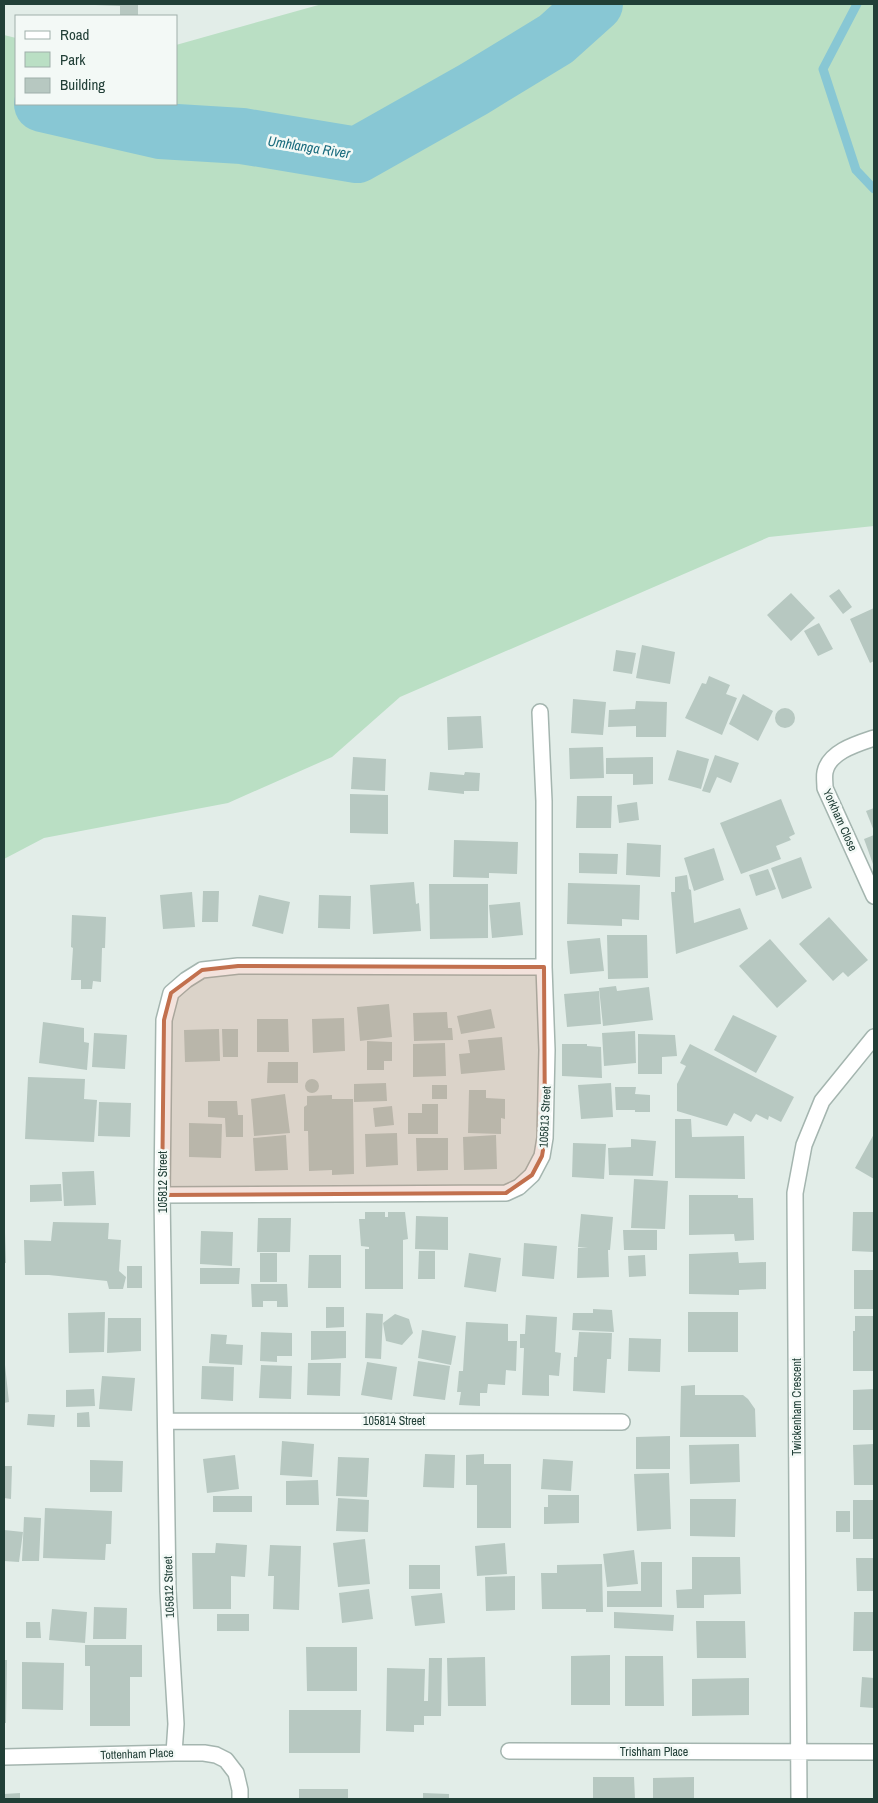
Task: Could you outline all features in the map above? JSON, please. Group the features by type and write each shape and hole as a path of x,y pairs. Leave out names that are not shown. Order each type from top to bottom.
{"street":[{"name":"105813 Street","path":"162,1195 506,1193 519,1186 532,1175 542,1156 545,1138 547,1050 544,967 544,801 540,712"},
{"name":"Yorkham Close","path":"874,738 845,750 830,760 825,773 825,788 874,896"},
{"name":"105812 Street","path":"174,1753 176,1724 168,1591 162,1195 164,1020 171,993 186,980 202,970 238,966 544,967"},
{"name":"Twickenham Crescent","path":"799,1799 795,1193 804,1146 822,1101 874,1038"},
{"name":"105814 Street","path":"166,1421 622,1422"},
{"name":"Trishham Place","path":"509,1751 874,1752"},
{"name":"Tottenham Place","path":"4,1757 174,1753 216,1755 226,1760 236,1773 240,1799"}],"highlighted area":[{"path":"238,966 544,967 545,1138 542,1156 532,1175 506,1193 162,1195 164,1020 171,993 202,970"}],"green space":[{"path":"322,4 874,4 874,526 769,537 400,697 332,757 228,803 44,838 4,859 4,35 15,38 15,105 178,105 178,44"}],"building":[{"path":"138,4 138,15 120,15 120,6 95,5"},
{"path":"839,589 852,607 843,614 829,596"},
{"path":"791,593 815,618 791,641 767,615"},
{"path":"874,608 874,661 870,663 850,619"},
{"path":"819,623 833,649 818,656 804,631"},
{"path":"642,645 675,652 670,684 636,678"},
{"path":"616,650 636,653 632,674 613,671"},
{"path":"709,676 730,685 726,694 737,698 722,735 685,718 702,683 706,684"},
{"path":"743,694 773,711 758,741 729,724"},
{"path":"573,699 606,702 603,735 571,733"},
{"path":"636,701 667,702 666,737 636,737 636,726 608,727 609,710 635,709"},
{"path":"785,708 792,711 795,718 792,725 785,728 778,725 775,718 778,711"},
{"path":"481,716 483,748 448,750 447,717"},
{"path":"603,747 604,778 570,779 569,748"},
{"path":"677,750 709,759 701,789 668,780"},
{"path":"715,755 739,763 731,783 717,777 710,793 702,791"},
{"path":"353,757 386,759 385,791 351,789"},
{"path":"653,757 653,784 633,785 633,774 606,774 606,758"},
{"path":"430,772 464,775 465,772 480,773 479,791 464,791 464,794 428,790"},
{"path":"350,794 388,795 388,834 350,833"},
{"path":"577,796 612,796 611,828 576,828"},
{"path":"781,799 795,834 789,837 791,840 776,846 781,859 741,874 720,823"},
{"path":"637,802 639,820 619,823 617,805"},
{"path":"874,808 874,831 866,811"},
{"path":"874,835 874,867 864,839"},
{"path":"454,840 518,842 517,874 489,873 489,878 453,877"},
{"path":"627,843 661,845 660,877 626,875"},
{"path":"714,848 724,880 694,891 684,858"},
{"path":"579,853 618,854 617,874 579,873"},
{"path":"801,857 812,888 782,899 771,868"},
{"path":"768,869 776,889 756,896 749,875"},
{"path":"687,875 689,889 691,890 694,923 740,908 748,929 676,954 671,892 675,892 675,877"},
{"path":"414,882 416,904 419,903 421,931 373,934 370,885"},
{"path":"568,883 640,885 639,920 622,919 622,926 567,924"},
{"path":"429,884 488,884 488,938 430,939"},
{"path":"203,891 219,891 218,922 202,922"},
{"path":"192,892 195,927 163,929 160,895"},
{"path":"259,895 290,902 283,934 252,926"},
{"path":"319,895 351,896 350,929 318,928"},
{"path":"520,902 523,935 492,938 489,905"},
{"path":"72,915 106,917 105,948 102,948 101,982 93,981 92,989 81,989 81,980 71,980 73,948 71,947"},
{"path":"829,917 868,960 848,977 843,972 833,981 799,944"},
{"path":"607,935 647,935 648,978 608,979"},
{"path":"600,938 604,971 570,974 567,941"},
{"path":"770,939 807,981 777,1008 739,966"},
{"path":"616,986 617,991 649,987 653,1020 603,1026 599,988"},
{"path":"599,991 601,1024 567,1027 564,994"},
{"path":"389,1004 392,1037 360,1041 357,1007"},
{"path":"491,1009 495,1028 461,1034 457,1016"},
{"path":"447,1012 448,1028 452,1028 453,1040 414,1041 413,1013"},
{"path":"733,1015 777,1036 756,1073 714,1050"},
{"path":"344,1018 345,1051 313,1053 312,1019"},
{"path":"257,1019 288,1019 289,1052 257,1052"},
{"path":"43,1022 84,1028 84,1042 89,1043 87,1070 39,1063"},
{"path":"219,1029 220,1061 185,1062 184,1030"},
{"path":"222,1029 238,1029 238,1057 223,1057"},
{"path":"635,1031 636,1063 604,1066 602,1033"},
{"path":"94,1033 127,1035 125,1069 92,1067"},
{"path":"638,1034 675,1035 677,1056 662,1057 662,1074 638,1074"},
{"path":"502,1037 505,1070 461,1074 459,1054 470,1053 468,1040"},
{"path":"367,1041 392,1042 392,1061 384,1061 384,1070 367,1070"},
{"path":"445,1043 446,1076 413,1077 413,1044"},
{"path":"562,1044 587,1044 587,1046 601,1047 602,1078 562,1076"},
{"path":"690,1044 794,1097 781,1122 769,1116 768,1120 756,1114 751,1122 734,1113 727,1126 677,1111 677,1084 686,1066 680,1063"},
{"path":"268,1062 298,1062 298,1083 267,1083"},
{"path":"28,1077 85,1079 84,1099 97,1100 94,1142 25,1139"},
{"path":"309,1079 315,1079 319,1086 315,1093 309,1093 305,1089 305,1083"},
{"path":"386,1083 387,1101 354,1102 354,1084"},
{"path":"611,1083 613,1117 581,1119 578,1085"},
{"path":"432,1085 447,1085 447,1099 432,1099"},
{"path":"615,1087 636,1087 635,1094 650,1095 650,1112 616,1110"},
{"path":"469,1090 486,1090 486,1098 505,1099 505,1119 501,1118 501,1134 468,1133"},
{"path":"285,1094 290,1133 254,1136 251,1099"},
{"path":"332,1095 332,1099 353,1099 354,1174 332,1175 332,1170 309,1171 308,1131 304,1131 304,1107 307,1105 307,1096"},
{"path":"208,1101 237,1101 238,1115 243,1115 243,1137 226,1137 225,1118 208,1117"},
{"path":"99,1102 131,1103 130,1137 98,1136"},
{"path":"422,1104 438,1104 438,1134 408,1134 408,1113 422,1113"},
{"path":"392,1106 394,1125 375,1127 373,1108"},
{"path":"675,1119 691,1119 692,1137 744,1136 745,1179 675,1178"},
{"path":"189,1123 222,1124 221,1158 189,1157"},
{"path":"397,1133 398,1165 366,1167 365,1134"},
{"path":"874,1134 874,1179 855,1168"},
{"path":"286,1135 288,1170 255,1171 253,1138"},
{"path":"496,1135 497,1169 464,1170 463,1137"},
{"path":"416,1138 448,1138 448,1170 417,1171"},
{"path":"631,1139 656,1141 653,1176 609,1175 608,1148 631,1147"},
{"path":"573,1143 606,1144 604,1179 572,1177"},
{"path":"94,1171 96,1205 64,1206 62,1172"},
{"path":"634,1179 668,1181 665,1229 631,1228"},
{"path":"61,1184 62,1201 30,1202 30,1185"},
{"path":"689,1195 738,1195 738,1198 753,1198 754,1240 735,1241 734,1234 689,1235"},
{"path":"365,1212 385,1212 385,1217 388,1217 388,1212 405,1212 408,1239 403,1240 403,1289 365,1289 365,1249 369,1249 369,1247 361,1246 359,1219 365,1219"},
{"path":"853,1212 874,1212 874,1252 852,1251"},
{"path":"581,1214 613,1217 610,1250 608,1250 609,1277 577,1278 578,1248 588,1248 578,1247"},
{"path":"416,1216 448,1217 448,1250 415,1249"},
{"path":"258,1218 291,1218 290,1252 257,1252"},
{"path":"53,1222 109,1223 108,1239 121,1240 119,1271 126,1277 123,1289 109,1289 107,1281 49,1275 25,1275 24,1240 51,1241"},
{"path":"623,1230 657,1230 657,1250 624,1250"},
{"path":"201,1231 233,1232 232,1266 200,1264"},
{"path":"5,1233 6,1263 4,1263"},
{"path":"524,1243 557,1246 554,1279 522,1276"},
{"path":"419,1251 435,1251 435,1279 418,1279"},
{"path":"738,1252 739,1263 766,1262 766,1289 739,1290 739,1295 689,1294 689,1254"},
{"path":"260,1253 277,1253 277,1282 260,1282"},
{"path":"469,1253 501,1258 496,1292 464,1287"},
{"path":"309,1255 341,1255 341,1288 308,1288"},
{"path":"645,1255 646,1276 629,1277 628,1256"},
{"path":"127,1266 142,1266 142,1288 127,1288"},
{"path":"200,1268 240,1268 239,1284 200,1284"},
{"path":"854,1270 874,1270 874,1309 854,1309"},
{"path":"251,1284 287,1284 288,1307 277,1307 277,1301 263,1301 263,1307 252,1307"},
{"path":"326,1307 344,1307 344,1327 326,1328"},
{"path":"593,1309 612,1310 614,1332 572,1330 573,1313 593,1313"},
{"path":"105,1312 104,1352 69,1353 68,1313"},
{"path":"688,1312 738,1312 738,1352 688,1352"},
{"path":"366,1313 383,1314 381,1359 365,1358"},
{"path":"395,1314 409,1319 413,1333 402,1345 386,1341 383,1323"},
{"path":"526,1315 557,1317 555,1352 561,1353 559,1376 549,1375 549,1396 522,1395 524,1348 520,1348 520,1334 525,1334"},
{"path":"855,1316 874,1316 874,1371 853,1371"},
{"path":"108,1318 141,1318 141,1351 107,1353"},
{"path":"466,1322 508,1324 508,1341 517,1341 516,1371 506,1370 505,1385 488,1384 487,1393 480,1393 480,1406 459,1405 461,1392 457,1392 459,1371 463,1371"},
{"path":"422,1330 456,1336 451,1365 418,1358"},
{"path":"311,1331 346,1331 346,1358 311,1360"},
{"path":"261,1332 292,1333 292,1356 277,1356 277,1362 260,1361"},
{"path":"579,1332 612,1333 611,1359 607,1359 605,1393 573,1391 574,1357 577,1357"},
{"path":"211,1334 227,1335 226,1344 243,1345 242,1365 209,1363"},
{"path":"629,1338 661,1339 660,1372 628,1371"},
{"path":"418,1361 450,1366 445,1400 413,1396"},
{"path":"367,1362 397,1367 392,1400 361,1395"},
{"path":"308,1363 341,1363 340,1396 307,1395"},
{"path":"4,1365 9,1402 4,1403"},
{"path":"261,1365 292,1366 291,1399 259,1398"},
{"path":"202,1366 234,1367 233,1401 201,1399"},
{"path":"102,1376 135,1378 132,1411 99,1409"},
{"path":"695,1385 695,1395 743,1395 748,1399 755,1409 756,1437 680,1437 681,1386"},
{"path":"94,1389 95,1406 66,1407 66,1390"},
{"path":"874,1389 874,1430 853,1430 853,1390"},
{"path":"89,1412 90,1427 77,1427 77,1413"},
{"path":"28,1414 55,1415 54,1427 27,1425"},
{"path":"670,1436 670,1469 636,1469 636,1437"},
{"path":"282,1441 314,1444 312,1477 280,1475"},
{"path":"739,1444 740,1482 690,1484 689,1445"},
{"path":"874,1444 874,1485 854,1485 853,1445"},
{"path":"425,1454 455,1455 454,1488 423,1487"},
{"path":"484,1454 484,1464 511,1464 511,1528 477,1528 477,1485 466,1485 466,1455"},
{"path":"235,1455 239,1489 207,1493 203,1459"},
{"path":"338,1457 369,1458 367,1497 336,1496"},
{"path":"543,1459 573,1461 571,1491 541,1489"},
{"path":"90,1460 123,1461 122,1492 90,1492"},
{"path":"4,1466 12,1466 11,1499 4,1498"},
{"path":"669,1473 671,1529 637,1531 634,1474"},
{"path":"318,1480 319,1505 286,1505 286,1481"},
{"path":"548,1495 579,1495 579,1523 544,1524 544,1507 548,1507"},
{"path":"213,1496 252,1496 252,1512 213,1512"},
{"path":"338,1498 369,1500 368,1532 336,1531"},
{"path":"690,1499 736,1499 735,1537 690,1536"},
{"path":"853,1500 874,1500 874,1539 853,1539"},
{"path":"45,1508 112,1511 111,1544 106,1544 105,1560 43,1558"},
{"path":"836,1511 850,1511 850,1532 836,1532"},
{"path":"24,1517 41,1518 39,1561 22,1561"},
{"path":"4,1530 23,1532 19,1562 4,1561"},
{"path":"365,1539 370,1584 338,1587 333,1543"},
{"path":"216,1543 247,1545 245,1577 231,1576 231,1609 193,1609 192,1553 215,1553"},
{"path":"505,1543 507,1574 477,1576 475,1546"},
{"path":"270,1545 301,1546 299,1610 273,1609 274,1576 268,1576"},
{"path":"634,1550 638,1584 607,1587 603,1554"},
{"path":"692,1557 740,1557 741,1594 704,1595 704,1608 677,1608 676,1590 692,1589"},
{"path":"856,1558 874,1558 874,1591 857,1591"},
{"path":"641,1562 662,1562 662,1607 607,1607 607,1591 641,1591"},
{"path":"602,1564 603,1612 586,1612 586,1609 542,1609 541,1573 557,1573 557,1565"},
{"path":"409,1565 440,1565 440,1589 409,1589"},
{"path":"515,1576 515,1610 486,1611 485,1577"},
{"path":"369,1589 373,1619 342,1623 339,1593"},
{"path":"442,1593 445,1623 415,1626 411,1596"},
{"path":"94,1607 127,1608 126,1639 93,1639"},
{"path":"52,1609 87,1612 85,1643 49,1640"},
{"path":"614,1612 674,1615 673,1631 614,1628"},
{"path":"854,1612 874,1612 874,1651 853,1651"},
{"path":"217,1614 249,1614 249,1631 217,1631"},
{"path":"696,1621 745,1621 746,1658 697,1658"},
{"path":"26,1622 40,1622 41,1638 26,1638"},
{"path":"85,1645 142,1645 142,1677 130,1677 130,1726 90,1726 90,1666 85,1666"},
{"path":"306,1647 357,1647 357,1691 307,1691"},
{"path":"610,1655 610,1705 571,1705 571,1656"},
{"path":"625,1656 663,1656 664,1706 625,1706"},
{"path":"485,1657 486,1706 448,1706 447,1658"},
{"path":"429,1658 442,1658 441,1716 424,1716 424,1725 414,1725 414,1732 386,1731 387,1668 425,1669 424,1701 428,1701"},
{"path":"4,1660 7,1660 6,1723 4,1723"},
{"path":"22,1662 64,1663 63,1710 22,1709"},
{"path":"862,1677 874,1678 874,1708 860,1707"},
{"path":"749,1678 749,1715 692,1716 692,1679"},
{"path":"289,1710 361,1710 360,1753 289,1753"},
{"path":"593,1777 634,1777 635,1799 593,1799"},
{"path":"694,1777 694,1799 653,1799 653,1778"},
{"path":"299,1789 348,1789 348,1799 299,1799"},
{"path":"20,1793 20,1799 4,1799 4,1794"},
{"path":"423,1793 449,1794 449,1799 423,1799"}],"waterway":[{"name":"Umhlanga River","path":"46,105 160,131 242,136 357,155 474,89 556,39 595,4"},
{"path":"857,4 823,69 856,170 874,189"}]}
